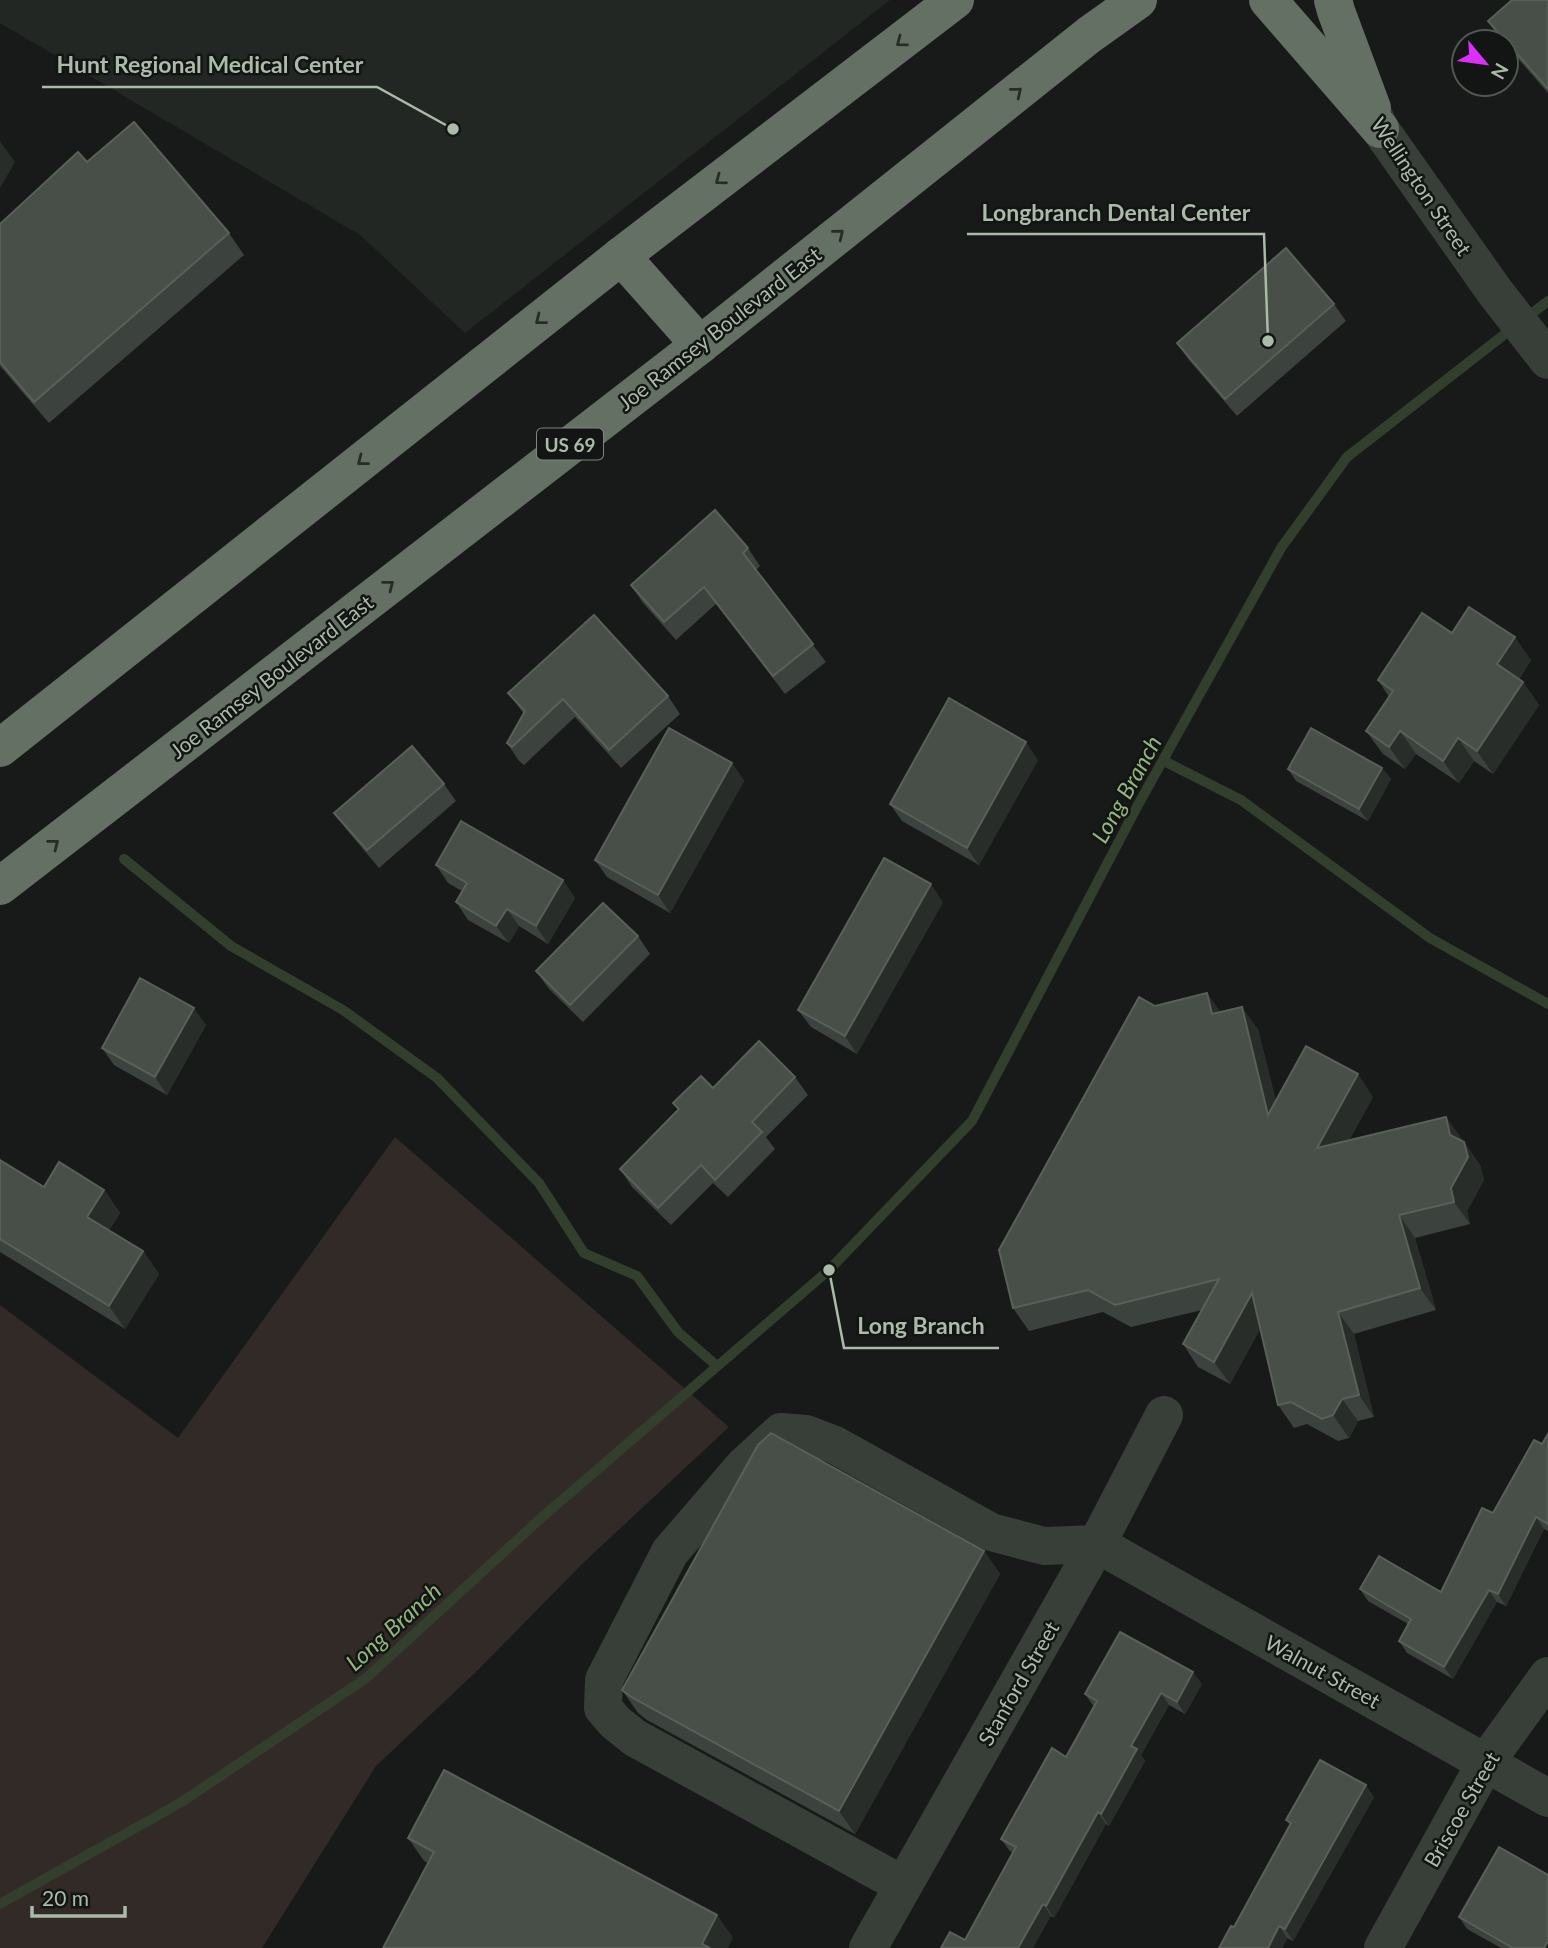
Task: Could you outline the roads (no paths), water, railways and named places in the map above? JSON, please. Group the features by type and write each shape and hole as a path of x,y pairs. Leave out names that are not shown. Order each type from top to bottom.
{"highway":[{"path":"0,748 621,256 954,0"},
{"name":"Joe Ramsey Boulevard East","path":"0,886 700,345 1089,34 1138,0"},
{"path":"1089,34 1159,0"},
{"path":"1268,0 1380,129"},
{"path":"1333,0 1380,129"},
{"path":"621,256 700,345"}],"street":[{"name":"Wellington Street","path":"1316,0 1380,129 1495,292 1546,357"},
{"name":"Stanford Street","path":"868,1948 1097,1544 1164,1415"},
{"path":"903,1885 635,1738 603,1708 604,1680 670,1552 744,1466 781,1432 806,1434 835,1445 991,1532 1044,1546 1097,1544"},
{"name":"Walnut Street","path":"1097,1544 1548,1798"},
{"name":"Briscoe Street","path":"1383,1948 1486,1762 1548,1676"}],"waterway":[{"name":"Long Branch","path":"1526,318 1548,301"},
{"name":"Long Branch","path":"0,1904 180,1803 365,1679 540,1519 829,1270 972,1121 1138,805 1281,548 1347,457 1514,327"},
{"path":"1164,761 1241,800 1430,938 1548,1004"},
{"path":"124,859 231,946 343,1010 437,1078 539,1183 584,1253 637,1276 678,1332 717,1366"}],"place":[{"name":"Hunt Regional Medical Center","path":"453,129"},
{"name":"Longbranch Dental Center","path":"1268,341"},
{"name":"Long Branch","path":"829,1270"}]}
